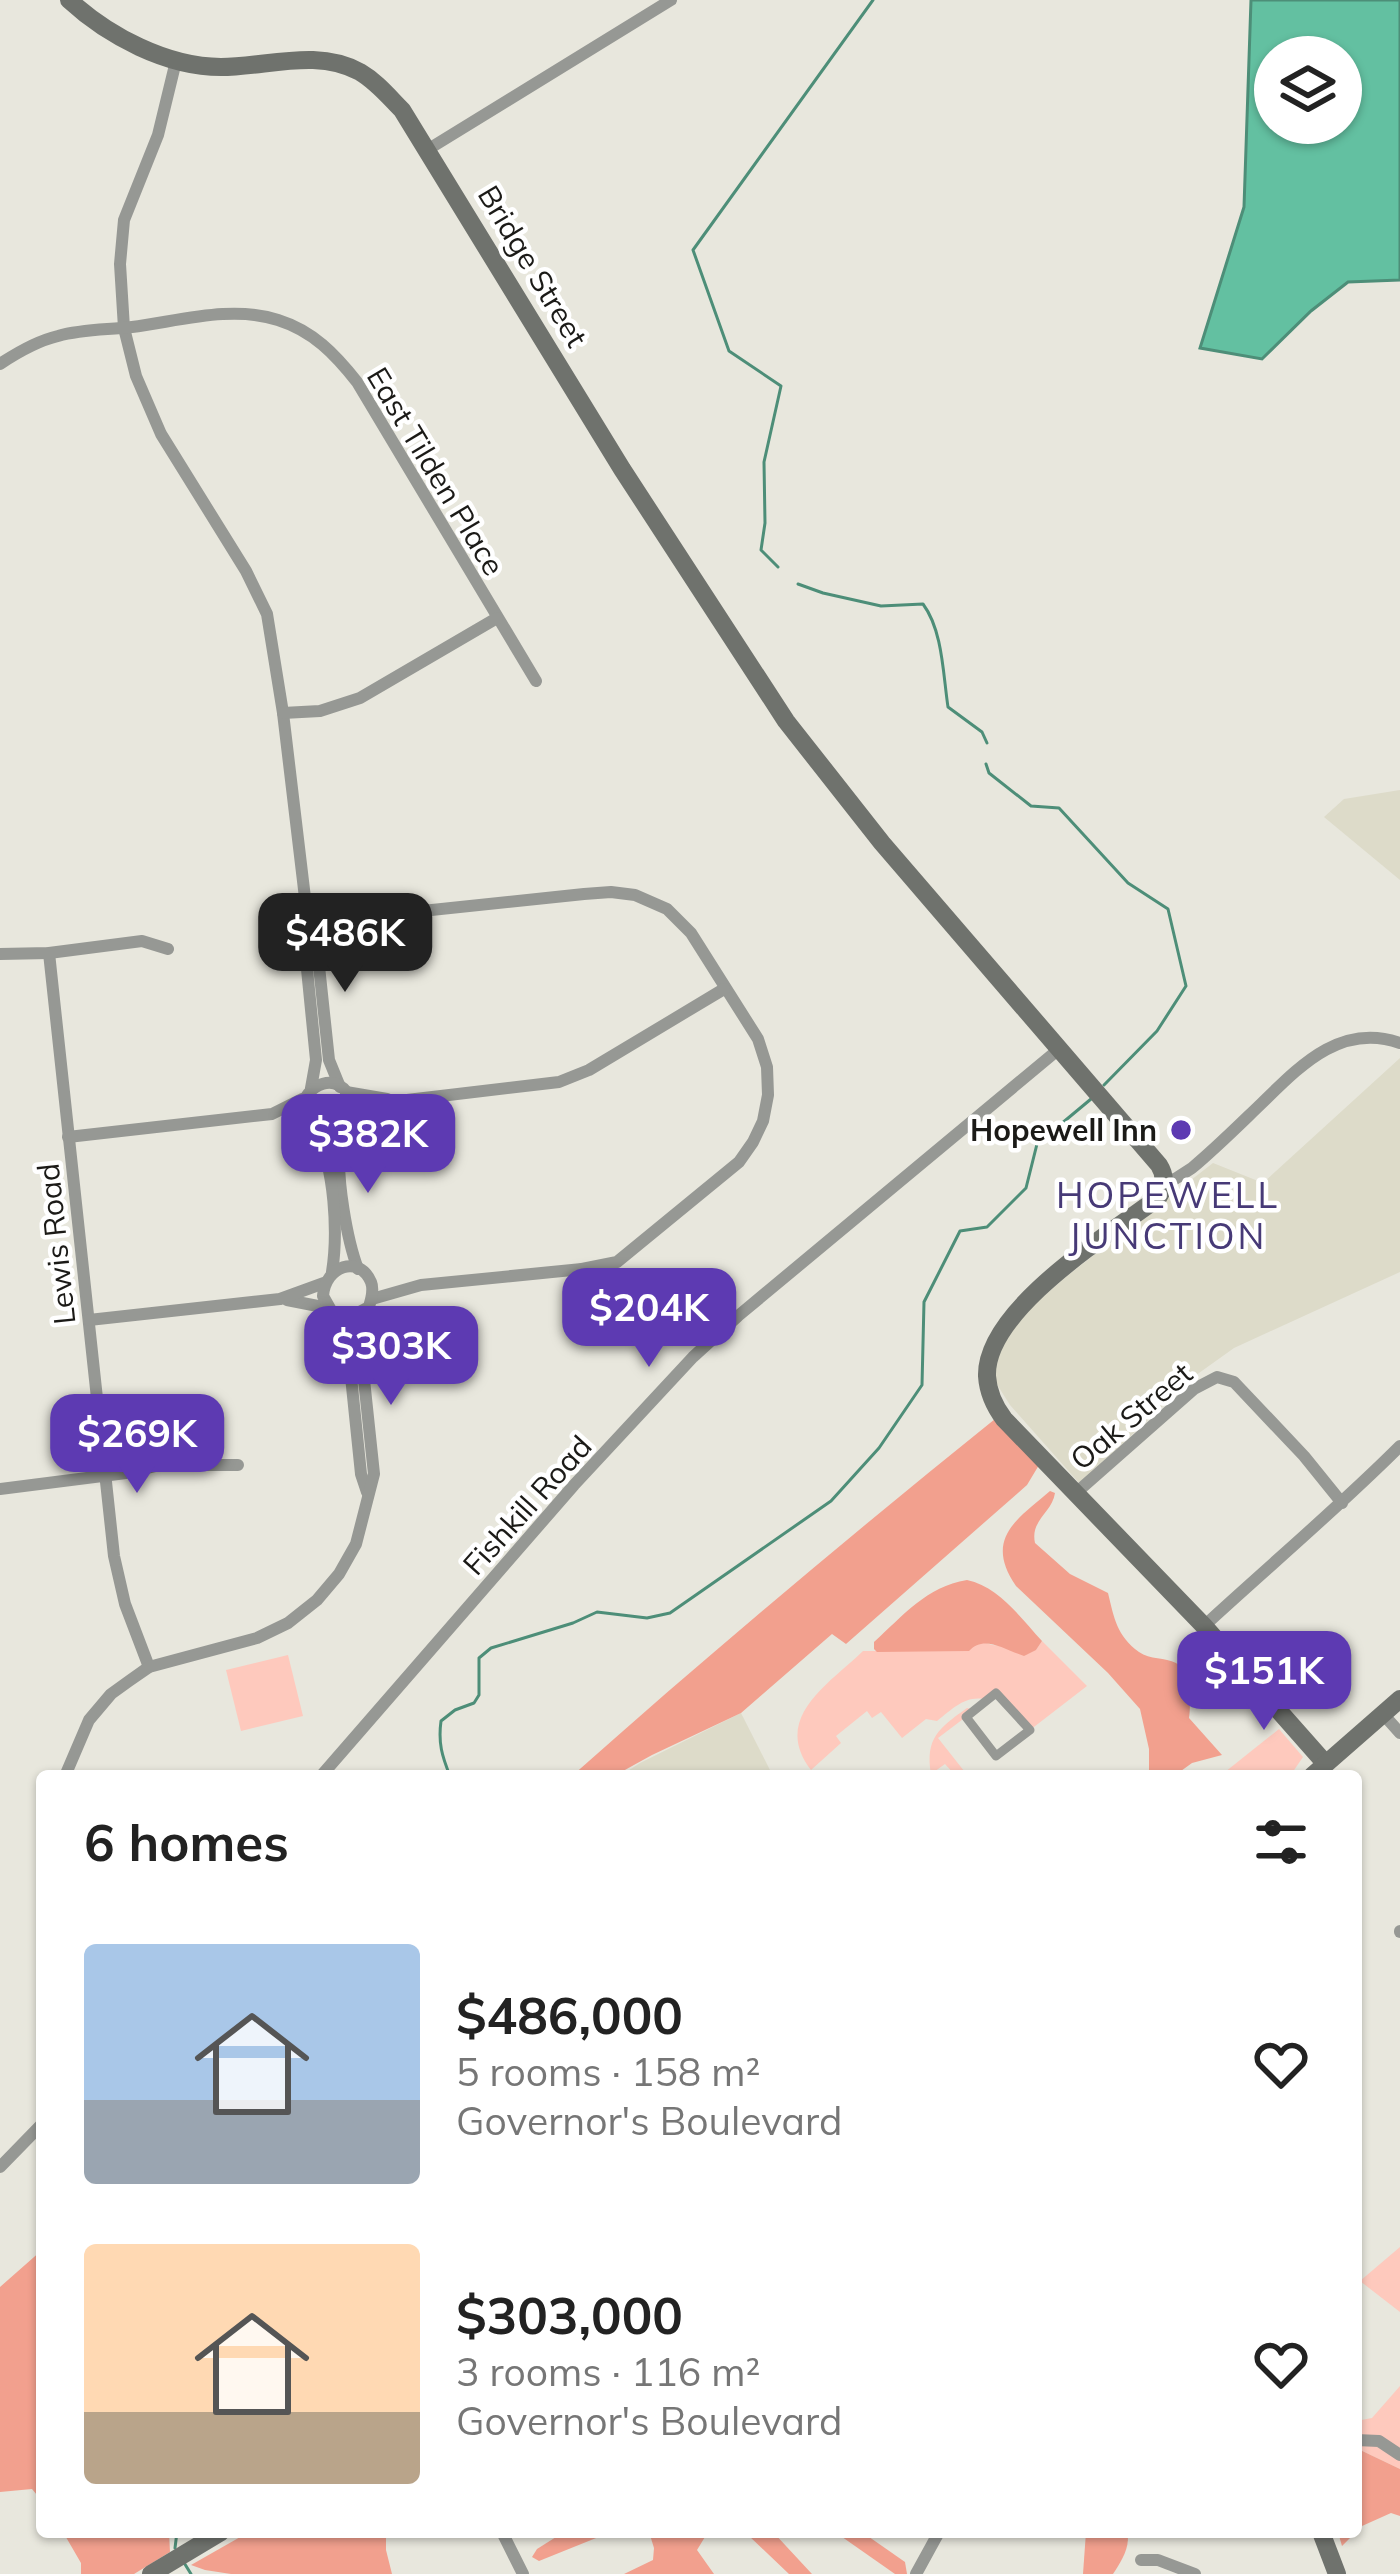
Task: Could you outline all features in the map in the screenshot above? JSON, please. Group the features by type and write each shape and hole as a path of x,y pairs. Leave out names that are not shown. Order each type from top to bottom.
{"main road":[{"name":"Bridge Street","path":"69,0 113,33 176,61 219,67 315,60 356,70 402,110 622,469 755,675 882,843 1159,1165 1164,1181"},
{"path":"1164,1181 1158,1198 1053,1276 1006,1325 988,1361 987,1379 998,1410 1204,1627 1319,1770 1400,1700"},
{"path":"158,2570 210,2538"},
{"path":"1323,2538 1337,2574"}],"street":[{"path":"428,150 671,0"},
{"path":"176,61 158,135 124,220 119,263 124,328 136,376 160,434 247,571 267,614 308,923 304,939 316,1060 301,1113 323,1145 336,1244 323,1296 346,1337 367,1493"},
{"name":"East Tilden Place","path":"0,364 20,350 88,329 248,313 303,330 332,351 357,382 536,681"},
{"path":"283,713 320,711 360,698 496,618"},
{"path":"89,1320 280,1299 344,1267 392,1283 421,1285 617,1262 739,1162 764,1121 767,1067 758,1039 692,933 668,909 635,895 611,892 308,923"},
{"path":"68,1770 89,1720 111,1694 149,1667 257,1638 288,1623 339,1574 364,1522 374,1474 360,1342 373,1289 348,1239 340,1147 352,1106 329,1060 316,938 308,923"},
{"path":"0,954 142,941 168,949"},
{"name":"Lewis Road","path":"49,953 114,1556 124,1604 149,1667"},
{"path":"272,1114 329,1134 381,1104 559,1082 589,1070 724,989"},
{"path":"1164,1181 1175,1180 1202,1160 1301,1064 1357,1037 1400,1043"},
{"name":"Fishkill Road","path":"326,1770 574,1485 693,1357 1059,1049"},
{"path":"68,1137 272,1114 325,1083 376,1099 406,1100"},
{"path":"583,1269 592,1323"},
{"path":"280,1299 350,1317 369,1304 421,1285"},
{"name":"Oak Street","path":"1077,1492 1194,1389 1216,1377 1234,1382 1342,1504"},
{"path":"1204,1627 1400,1446"},
{"path":"0,1489 160,1465 238,1465"},
{"path":"997,1694 1030,1730 997,1756 966,1717 982,1704 997,1694"},
{"path":"1383,1714 1400,1733"},
{"path":"0,2167 36,2130"},
{"path":"1362,2440 1379,2441 1400,2455"},
{"path":"505,2538 523,2574"},
{"path":"916,2574 936,2538"},
{"path":"1141,2560 1158,2560 1195,2574"}],"shaded area":[{"path":"1251,0 1400,0 1400,280 1348,282 1262,359 1200,348 1244,207"},
{"path":"1400,790 1400,880 1324,817 1344,799"},
{"path":"1400,1058 1400,1272 1234,1348 1192,1378 1080,1484 996,1383 995,1358 1007,1336 1067,1276 1213,1163 1263,1183"},
{"path":"995,1419 1039,1465 1027,1485 846,1644 832,1634 741,1713 625,1770 579,1770"},
{"path":"1050,1491 1055,1493 1036,1528 1035,1543 1070,1574 1108,1593 1117,1626 1132,1646 1143,1655 1172,1661 1181,1668 1189,1689 1189,1718 1222,1755 1182,1770 1149,1770 1140,1709 1016,1586 1007,1570 1004,1543 1016,1521"},
{"path":"967,1580 989,1589 1017,1613 1042,1641 1036,1650 1024,1656 988,1644 969,1651 874,1649 874,1642 916,1604 939,1589"},
{"path":"1042,1641 1087,1686 1030,1730 996,1694 989,1700 961,1703 937,1721 926,1719 902,1738 881,1712 872,1718 867,1711 836,1736 841,1743 811,1770 800,1751 797,1734 809,1703 863,1651 983,1642 1036,1650"},
{"path":"288,1655 303,1716 241,1731 226,1670"},
{"path":"967,1708 975,1710 938,1738 963,1770 950,1770 945,1764 931,1770 932,1743"},
{"path":"741,1713 770,1770 629,1770"},
{"path":"1279,1729 1303,1757 1294,1770 1228,1770"},
{"path":"1400,2247 1400,2312 1362,2283"},
{"path":"36,2255 36,2494 32,2489 0,2492 0,2287"},
{"path":"1400,2386 1400,2469 1362,2451 1362,2420 1372,2418"},
{"path":"1362,2451 1400,2469 1400,2516 1391,2513 1362,2526"},
{"path":"66,2538 169,2538 170,2552 134,2574 81,2574 81,2563"},
{"path":"238,2538 386,2538 392,2574 231,2574 191,2565"},
{"path":"554,2538 596,2538 539,2561 532,2557"},
{"path":"651,2538 704,2538 697,2550 714,2574 624,2574 653,2560"},
{"path":"751,2538 779,2538 812,2574 789,2574"},
{"path":"844,2538 871,2538 905,2562 907,2574 895,2574"},
{"path":"1086,2538 1128,2538 1113,2574 1083,2574"}],"waterway":[{"path":"778,567 761,550 764,462 781,386 729,351 693,250 873,0"},
{"path":"798,584 881,606 923,604 938,640 948,707 982,732 987,743"},
{"path":"986,764 989,773 1031,806 1059,808 1128,883 1168,909 1186,986 1157,1031 1104,1085"},
{"path":"448,1770 441,1749 441,1721 474,1703 479,1695 479,1658 491,1648 597,1612 647,1618 670,1613 831,1501 879,1448 922,1385 924,1302 960,1231 987,1227 1026,1188 1037,1144 1091,1099"},
{"path":"175,2548 176,2538"},
{"path":"183,2561 191,2574"}],"place":[{"name":"Hopewell Inn","path":"1181,1130"}],"district":[{"name":"HOPEWELL JUNCTION","path":"1168,1214"}]}
